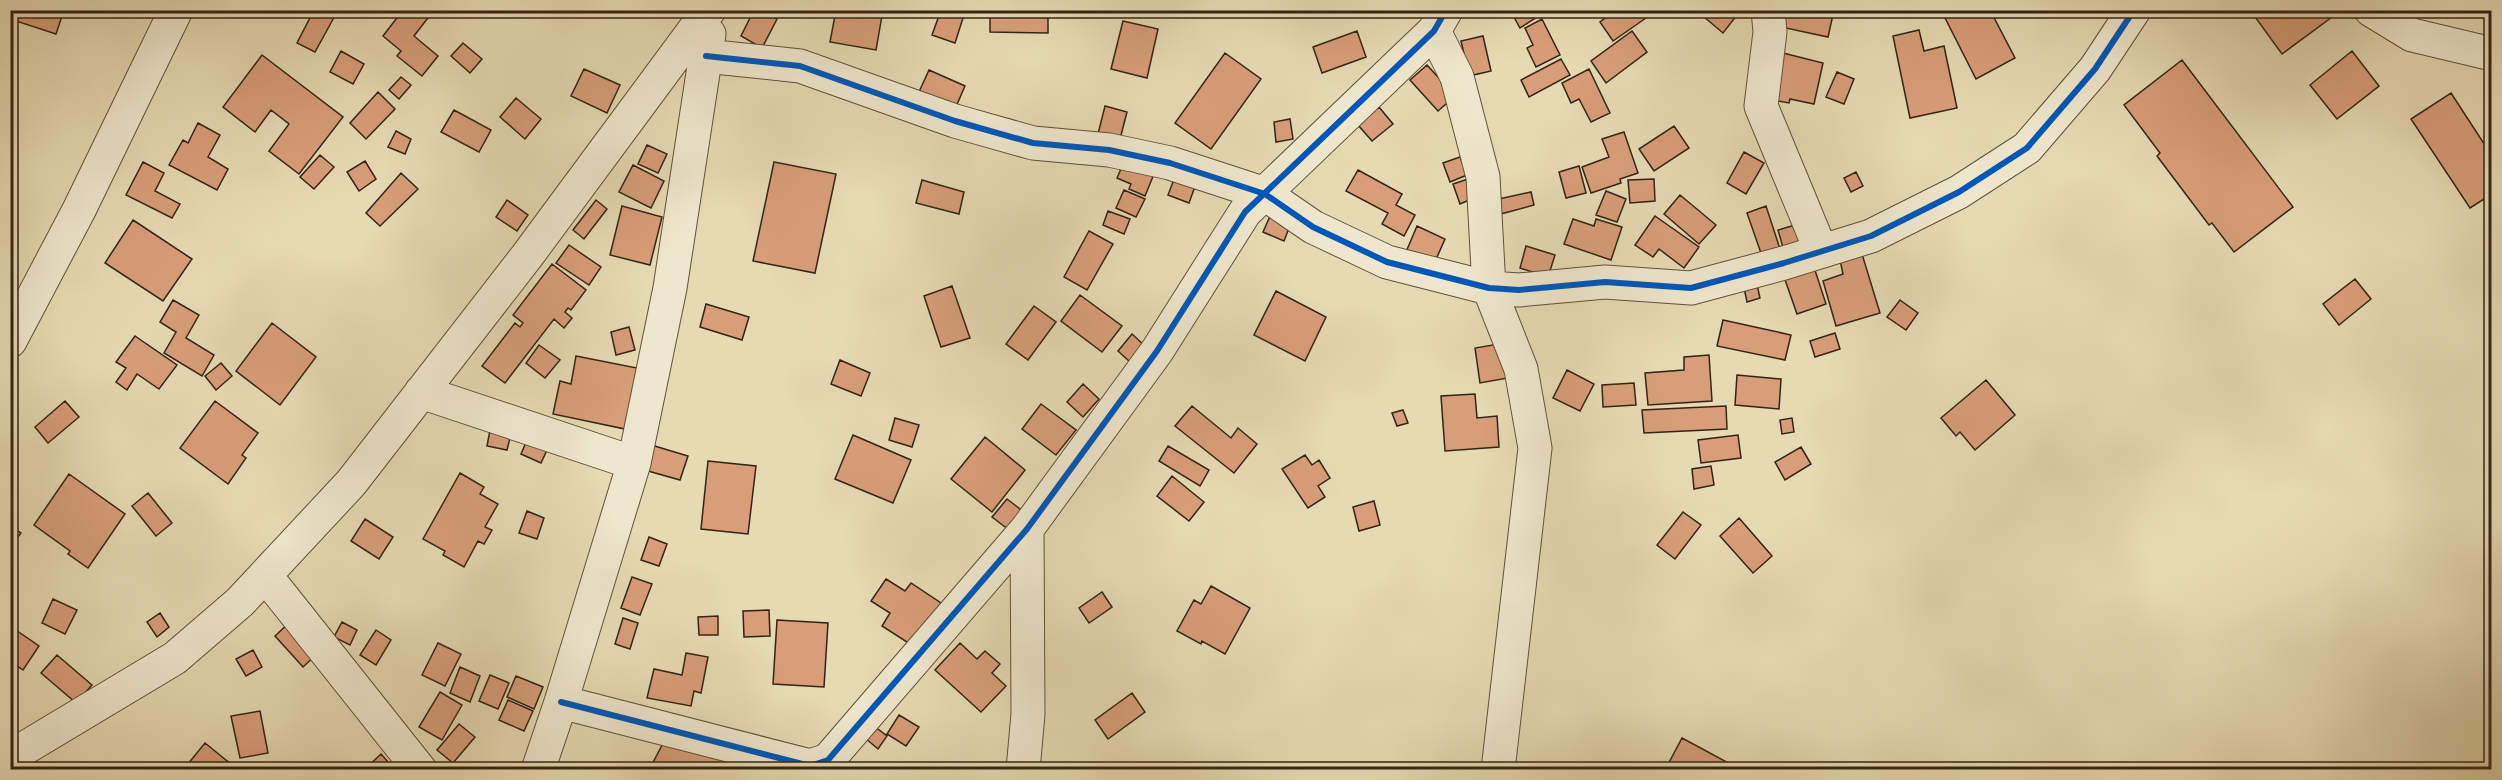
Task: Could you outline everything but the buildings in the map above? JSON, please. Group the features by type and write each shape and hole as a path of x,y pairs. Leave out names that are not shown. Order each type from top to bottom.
{"street":[{"path":"10,341 79,210 176,10"},
{"path":"538,770 634,463 670,288 711,10"},
{"path":"10,757 175,658 240,603 351,483 527,256 711,10"},
{"path":"1768,10 1770,32 1761,106 1821,251"},
{"path":"706,56 800,66 955,121 1034,143 1119,152 1170,163 1265,194 1313,227 1387,262 1489,288 1519,290 1605,282 1690,288 1821,251 1881,231 1959,192 2027,148 2095,69 2134,10"},
{"path":"2371,10 2412,35 2492,54"},
{"path":"561,702 810,766 828,760 1027,529 1157,351 1245,212 1440,21 1483,177 1489,288 1521,369 1535,447 1498,770"},
{"path":"422,392 634,463"},
{"path":"1023,770 1028,714 1027,529"},
{"path":"265,575 420,770"}],"cycle path":[{"path":"561,702 810,766 828,760 1027,529 1157,351 1245,212 1434,31 1446,10"},
{"path":"706,56 800,66 955,121 1033,143 1109,150 1170,163 1265,194 1313,227 1387,262 1489,288 1519,290 1605,282 1691,288 1871,236 1959,192 2027,148 2095,69 2134,10"}]}
